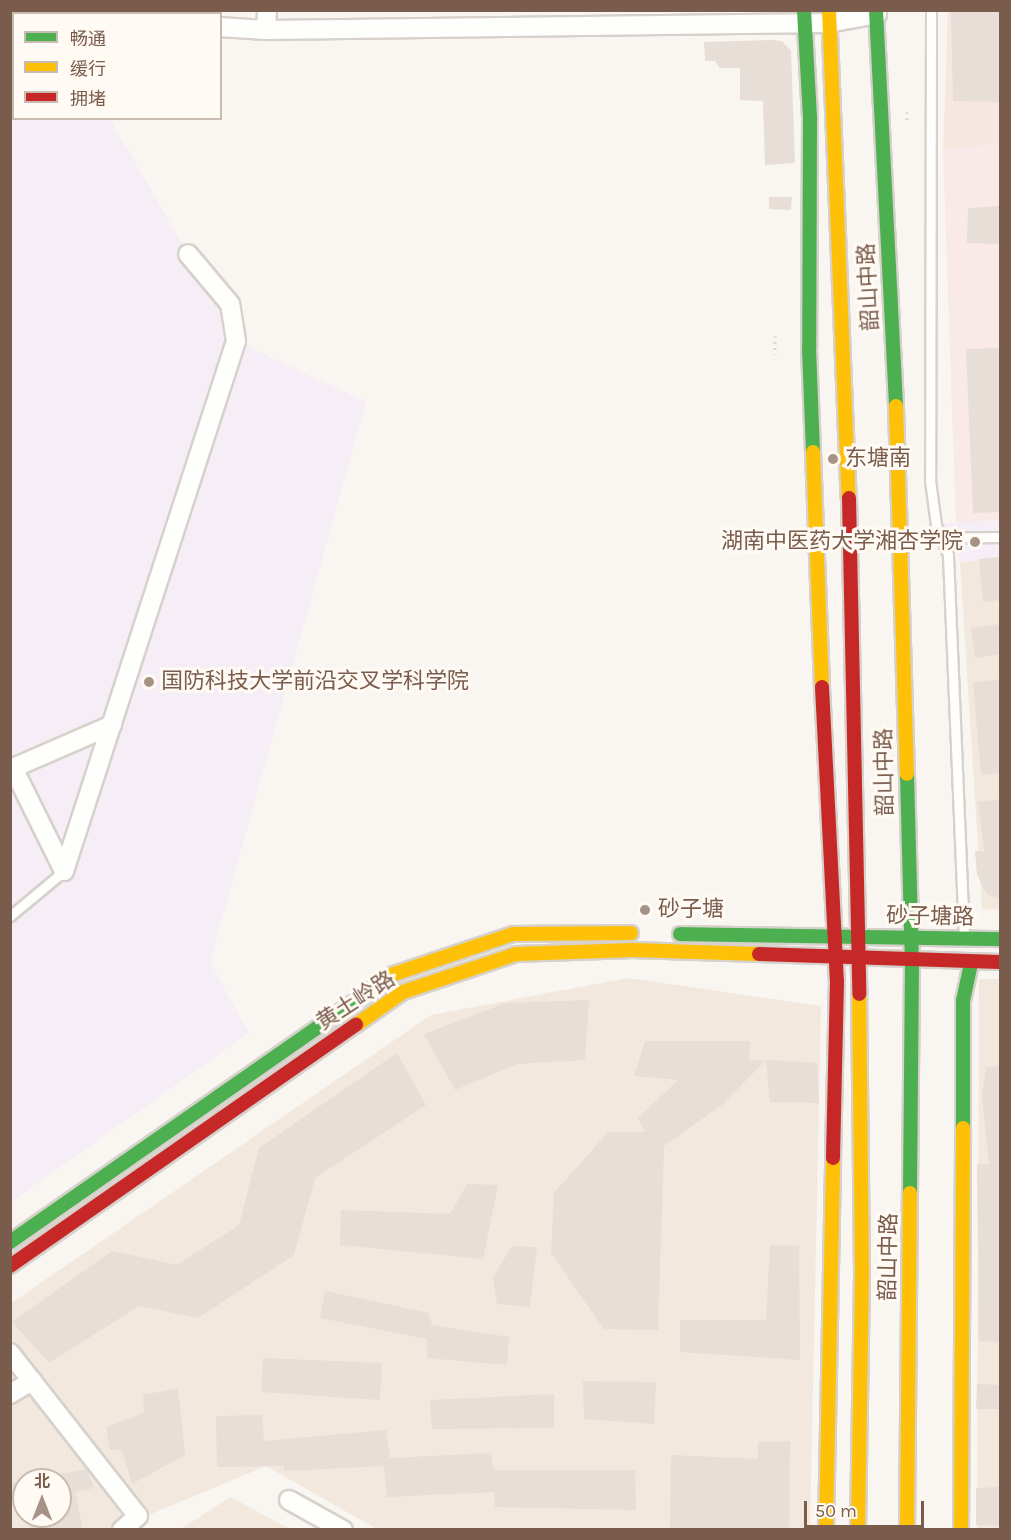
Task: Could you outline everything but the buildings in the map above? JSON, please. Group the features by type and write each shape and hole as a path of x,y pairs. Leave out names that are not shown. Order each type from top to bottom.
{"street":[{"path":"266,30 267,10"},
{"path":"222,27 266,30 363,19 804,17 876,12"},
{"name":"韶山中路","path":"876,12 900,538 912,962 907,1530"},
{"name":"韶山中路","path":"829,15 847,432 859,956 862,1272 858,1530"},
{"path":"804,17 810,117 809,348 833,956 837,981 826,1530"},
{"path":"64,871 236,340 230,304 188,254"},
{"path":"64,871 13,768 112,725"},
{"name":"黄土岭路","path":"10,1242 394,974 513,934 647,933"},
{"path":"670,934 858,937"},
{"name":"砂子塘路","path":"858,937 1000,939"},
{"name":"黄土岭路","path":"10,1266 403,992 516,954 633,950 859,956"},
{"name":"砂子塘路","path":"859,956 912,962 1000,962"},
{"path":"961,1530 963,1001 972,962"},
{"path":"10,1353 138,1516 122,1530"},
{"path":"10,1394 32,1381"},
{"path":"289,1500 343,1530"}],"lane":[{"path":"931,10 930,480 941,538 948,555 964,939"},
{"path":"900,538 1000,537"},
{"path":"10,916 64,871"}],"path":[{"path":"907,112 907,123"},
{"path":"775,336 775,354"}],"shaded area":[{"name":"国防科技大学前沿交叉学科学院","path":"47,10 48,12 12,12 12,120 111,120 188,254 230,304 236,341 366,402 210,962 249,1033 11,1202 10,11"},
{"path":"948,11 1000,11 1000,144 943,151"},
{"path":"1000,144 1000,520 956,523 943,151"},
{"name":"湖南中医药大学湘杏学院","path":"1000,520 1000,559 960,562 942,524"},
{"path":"1000,559 1000,910 982,909 960,562"},
{"path":"628,978 821,1006 810,1529 377,1529 266,1466 115,1529 11,1529 10,1304 431,1015"},
{"path":"979,979 1000,979 1000,1529 977,1530"},
{"path":"230,1497 290,1529 181,1529"}],"traffic: fast":[{"path":"804,10 810,117 809,348 813,452"},
{"path":"876,10 896,406"},
{"path":"907,774 912,962 910,1193"},
{"path":"680,934 1000,939"},
{"path":"963,1128 963,1001 971,962"},
{"path":"10,1242 378,985"}],"traffic: slow":[{"path":"829,10 849,498"},
{"path":"896,406 907,774"},
{"path":"813,452 822,687"},
{"path":"378,985 394,974 513,934 631,933"},
{"path":"356,1025 403,992 516,954 633,950 759,954"},
{"path":"858,1530 862,1272 859,994"},
{"path":"961,1530 963,1128"},
{"path":"826,1530 833,1158"},
{"path":"907,1530 910,1193"}],"traffic: jam":[{"path":"849,498 859,994"},
{"path":"822,687 837,981 833,1158"},
{"path":"759,954 1000,962"},
{"path":"10,1266 356,1025"}],"place":[{"name":"东塘南","path":"833,459"},
{"name":"湖南中医药大学湘杏学院","path":"975,542"},
{"name":"国防科技大学前沿交叉学科学院","path":"149,682"},
{"name":"砂子塘","path":"645,910"}]}
